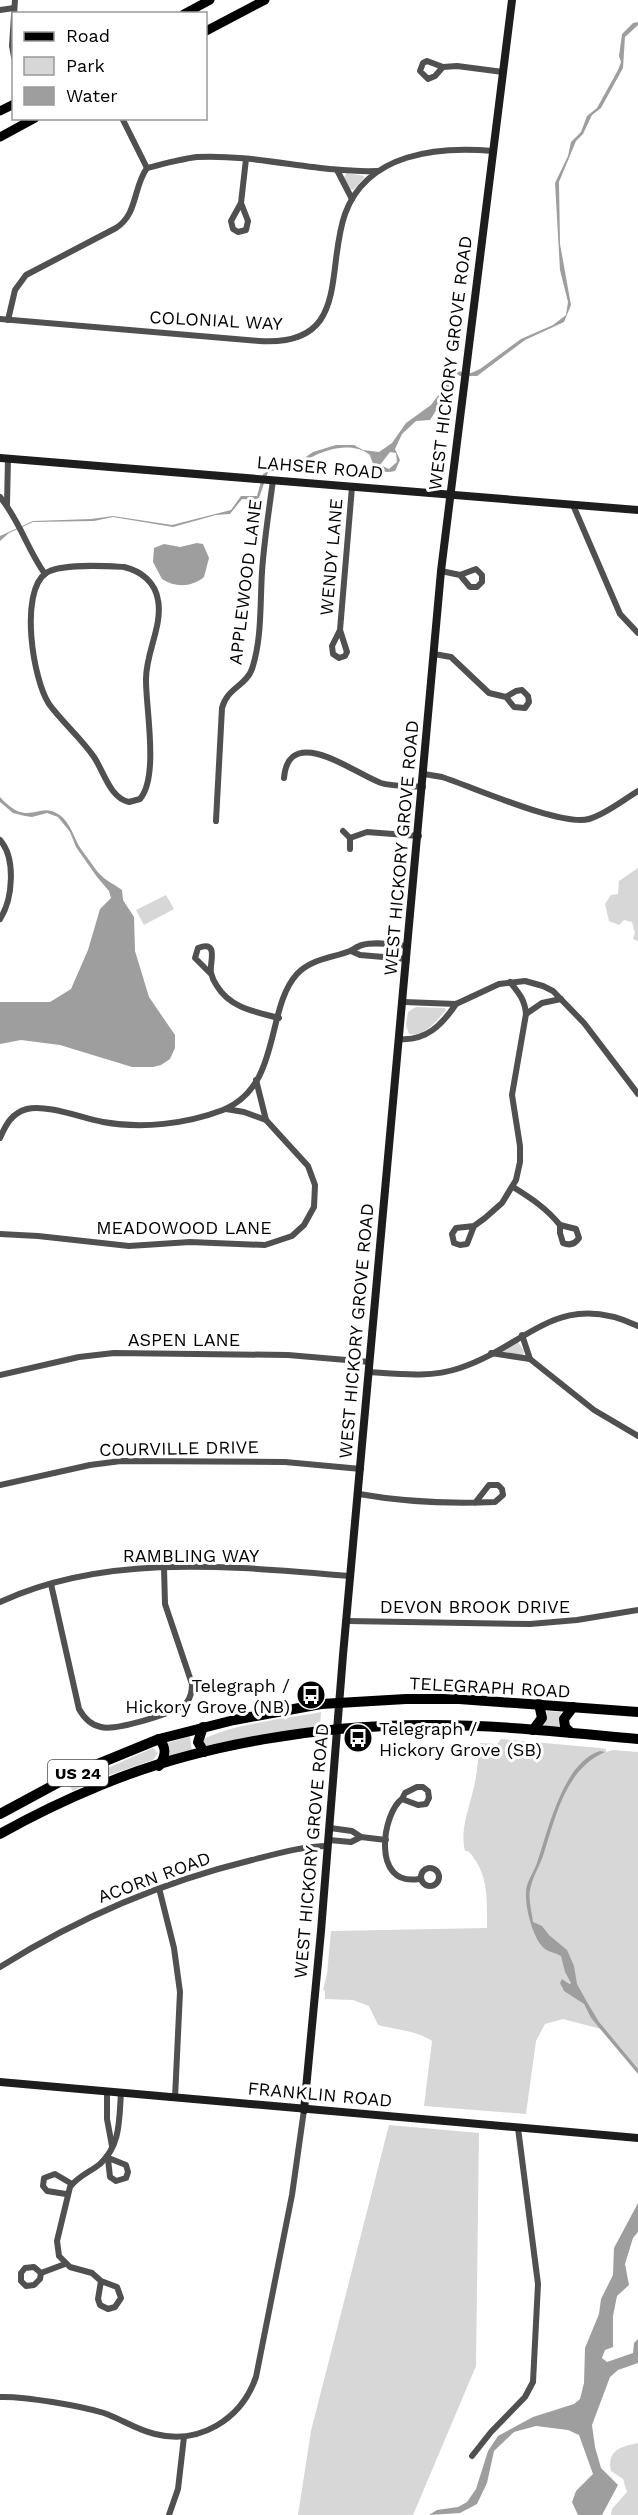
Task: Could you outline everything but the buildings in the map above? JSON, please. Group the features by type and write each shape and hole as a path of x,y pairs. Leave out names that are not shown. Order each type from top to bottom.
{"highway":[{"name":"TELEGRAPH ROAD","path":"340,1702 431,1698 638,1712"},
{"name":"US 24","path":"0,1814 76,1773 159,1738 269,1713 340,1702"},
{"path":"533,1730 542,1718 539,1704"},
{"path":"571,1733 565,1727 564,1719 573,1707"},
{"name":"US 24","path":"0,1834 100,1785 204,1752 249,1743 338,1730 432,1725 533,1730 638,1739"},
{"path":"203,1727 198,1742 204,1752"},
{"path":"159,1738 165,1749 165,1755 159,1766"}],"main road":[{"path":"188,12 210,0"},
{"path":"207,30 265,0"},
{"path":"0,137 31,120"}],"street":[{"path":"14,12 15,0"},
{"name":"WEST HICKORY GROVE ROAD","path":"0,2397 96,2411 149,2432 184,2437 209,2430 224,2422 238,2409 254,2384 292,2195 304,2110 441,571 512,0"},
{"path":"0,10 14,8"},
{"path":"443,67 457,66 503,72"},
{"path":"123,120 147,168"},
{"name":"COLONIAL WAY","path":"0,319 259,341 281,342 293,339 312,328 328,307 332,295 341,228 352,199 378,171 397,161 430,151 493,151"},
{"path":"8,320 15,291 26,275 116,228 127,219 133,209 140,180 147,168 196,158 246,159 337,170 378,171"},
{"path":"241,203 246,159"},
{"path":"337,170 352,199"},
{"path":"4,458 7,504"},
{"name":"LAHSER ROAD","path":"4,458 638,510"},
{"name":"APPLEWOOD LANE","path":"216,821 222,708 229,693 249,675 253,663 258,630 270,480"},
{"name":"WENDY LANE","path":"340,630 352,487"},
{"path":"0,497 17,519 34,560 45,574"},
{"path":"573,505 620,614 638,633"},
{"path":"124,567 142,574 155,590 158,613 146,679 150,724 148,772 145,792 137,801 123,801 115,794 93,755 49,704 42,690 35,667 31,604 35,589 45,574 67,568 124,567"},
{"path":"441,571 460,575"},
{"path":"434,654 451,657 489,693 506,697"},
{"path":"284,778 286,765 291,757 309,752 356,770 382,783 423,787"},
{"path":"424,774 442,777 548,814 576,821 597,816 638,791"},
{"path":"343,831 350,838 350,849"},
{"path":"350,838 367,832 419,836"},
{"path":"0,840 7,851 10,866 8,899 0,919"},
{"path":"0,1137 12,1117 19,1112 35,1108 131,1125 171,1123 226,1109 244,1095 256,1080 269,1053 285,994 296,975 321,960 351,951 360,945 407,946"},
{"path":"351,951 360,955 407,959"},
{"path":"211,974 222,993 233,1003 245,1009 279,1018"},
{"path":"474,1227 495,1210 513,1187 520,1154 513,1114 512,1087 526,1014 521,995 510,982"},
{"path":"400,1040 426,1036 456,1004 491,988 510,982 534,983 548,988 561,999 600,1041 638,1094"},
{"path":"526,1014 542,1003 561,999"},
{"path":"404,1002 456,1004"},
{"path":"256,1080 266,1120"},
{"name":"MEADOWOOD LANE","path":"0,1234 129,1246 190,1242 258,1245 279,1242 292,1236 304,1225 314,1207 315,1191 311,1173 303,1160 266,1120 244,1112 226,1109"},
{"path":"513,1187 542,1206 560,1225"},
{"path":"369,1372 418,1374 464,1367 549,1321 582,1314 607,1315 638,1326"},
{"path":"522,1335 530,1359"},
{"name":"ASPEN LANE","path":"0,1375 114,1353 288,1355 370,1362"},
{"path":"491,1353 530,1359 594,1410 637,1437"},
{"name":"COURVILLE DRIVE","path":"0,1485 90,1465 121,1461 274,1462 360,1469"},
{"path":"359,1494 425,1503 475,1503 498,1501 503,1496 502,1489 495,1484 489,1485 475,1503"},
{"name":"RAMBLING WAY","path":"2,1601 24,1590 122,1568 281,1570 351,1576"},
{"path":"51,1584 79,1709 87,1720 96,1726 115,1728 179,1708 187,1702 192,1690 165,1604 164,1569"},
{"path":"0,1591 2,1601"},
{"name":"DEVON BROOK DRIVE","path":"346,1621 530,1624 570,1621 638,1610"},
{"path":"402,1799 395,1806 392,1814 386,1840 386,1859 390,1870 400,1878 419,1879"},
{"path":"330,1828 352,1831 361,1837 386,1840"},
{"name":"ACORN ROAD","path":"0,1967 105,1910 159,1888 254,1860 329,1843 351,1842 361,1837"},
{"path":"159,1888 174,1948 180,1992 175,2098"},
{"name":"FRANKLIN ROAD","path":"0,2082 638,2138"},
{"path":"108,2092 107,2120 112,2146"},
{"path":"101,2281 98,2300 100,2305 108,2309 115,2307 120,2301 120,2292 113,2285 101,2281 92,2273 78,2271 65,2264 59,2256 56,2245 63,2220 66,2194 72,2184 107,2158 117,2139 121,2093"},
{"path":"472,2456 491,2432 525,2397 532,2382 538,2284 518,2128"},
{"path":"66,2194 47,2191 43,2186 44,2178 55,2174 72,2184"},
{"path":"41,2273 65,2264"},
{"path":"169,2515 178,2489 184,2437"}],"green space":[{"path":"347,173 364,176 353,190 350,189 344,177"},
{"path":"638,868 638,941 633,939 635,933 632,922 624,920 619,925 609,921 605,904 611,895 618,894 619,881"},
{"path":"166,895 174,909 144,925 136,910"},
{"path":"416,1007 445,1008 446,1010 425,1031 415,1035 409,1034 406,1025 408,1012"},
{"path":"518,1342 524,1351 523,1355 501,1353 503,1349"},
{"path":"547,1711 561,1712 559,1727 544,1726"},
{"path":"321,1712 320,1727 210,1747 205,1746 202,1740 214,1734 243,1726"},
{"path":"190,1736 192,1752 169,1758 168,1743"},
{"path":"501,1739 600,1748 606,1749 606,1752 613,1750 638,1752 638,2073 571,1984 564,1980 562,1988 584,2004 591,2018 601,2029 563,2019 545,2024 536,2041 526,2114 424,2106 432,2041 412,2032 378,2025 369,2006 353,2000 325,1999 323,1990 327,1974 331,1931 487,1928 487,1897 483,1877 475,1859 468,1851 465,1851 463,1836 476,1779 480,1743 497,1744"},
{"path":"153,1748 158,1753 153,1760 95,1780 73,1791 69,1785"},
{"path":"389,2125 479,2133 476,2366 413,2515 298,2515 311,2431"},
{"path":"638,2443 638,2515 611,2515 612,2509 627,2492 623,2479 611,2471 611,2458 620,2448"}],"water":[{"path":"638,22 638,25 625,37 623,68 601,108 592,115 583,134 576,141 559,182 560,244 571,305 564,322 525,340 477,376 460,376 456,373 451,377 449,390 430,420 416,421 402,434 395,449 400,460 395,471 386,472 378,469 373,464 370,455 364,451 349,448 334,449 302,463 268,472 259,498 242,499 230,514 216,515 173,527 113,517 94,521 33,522 9,533 0,541 0,536 33,521 113,516 172,525 231,510 241,496 257,496 263,474 284,463 300,461 313,452 336,445 354,445 363,450 379,452 392,443 406,423 431,405 445,386 449,374 455,371 471,373 480,369 521,339 553,325 566,315 568,302 560,270 555,183 568,156 571,142 581,132 587,116 597,108 618,70 621,62 619,56 622,34 633,23","holes":["390,452 396,453 397,462 389,469 380,465"]},
{"path":"164,544 180,547 203,544 209,558 204,577 194,583 184,585 173,584 162,579 153,562 154,548"},
{"path":"0,797 18,811 32,813 44,810 62,817 97,871 122,890 123,900 134,917 135,951 149,997 175,1035 175,1048 170,1059 161,1065 132,1067 60,1045 21,1040 0,1044 0,1002 50,1002 71,989 88,950 100,909 111,898 109,891 76,847 70,832 58,817 47,813 32,817 13,813 0,802"},
{"path":"600,1751 605,1752 580,1770 557,1811 543,1856 532,1881 530,1902 533,1922 542,1926 567,1950 574,1966 577,1984 587,2002 599,2022 638,2069 638,2074 591,2018 584,2004 564,1991 560,1983 562,1979 571,1983 565,1972 561,1956 541,1945 533,1931 527,1906 527,1885 559,1799 576,1769 587,1758"},
{"path":"638,2203 638,2232 633,2238 625,2264 629,2285 617,2296 613,2316 613,2347 605,2350 602,2358 607,2362 633,2353 634,2343 638,2339 638,2363 618,2370 610,2377 592,2425 601,2468 618,2485 602,2515 578,2515 572,2502 576,2491 593,2474 579,2435 568,2430 536,2426 514,2432 494,2451 487,2483 477,2504 460,2513 429,2515 437,2510 458,2507 467,2502 476,2489 488,2451 498,2436 533,2417 574,2404 580,2399 584,2383 585,2348 599,2314 601,2299 613,2275 614,2248"}],"place":[{"name":"Telegraph / Hickory Grove (NB)","path":"311,1695"},
{"name":"Telegraph / Hickory Grove (SB)","path":"358,1738"}]}
